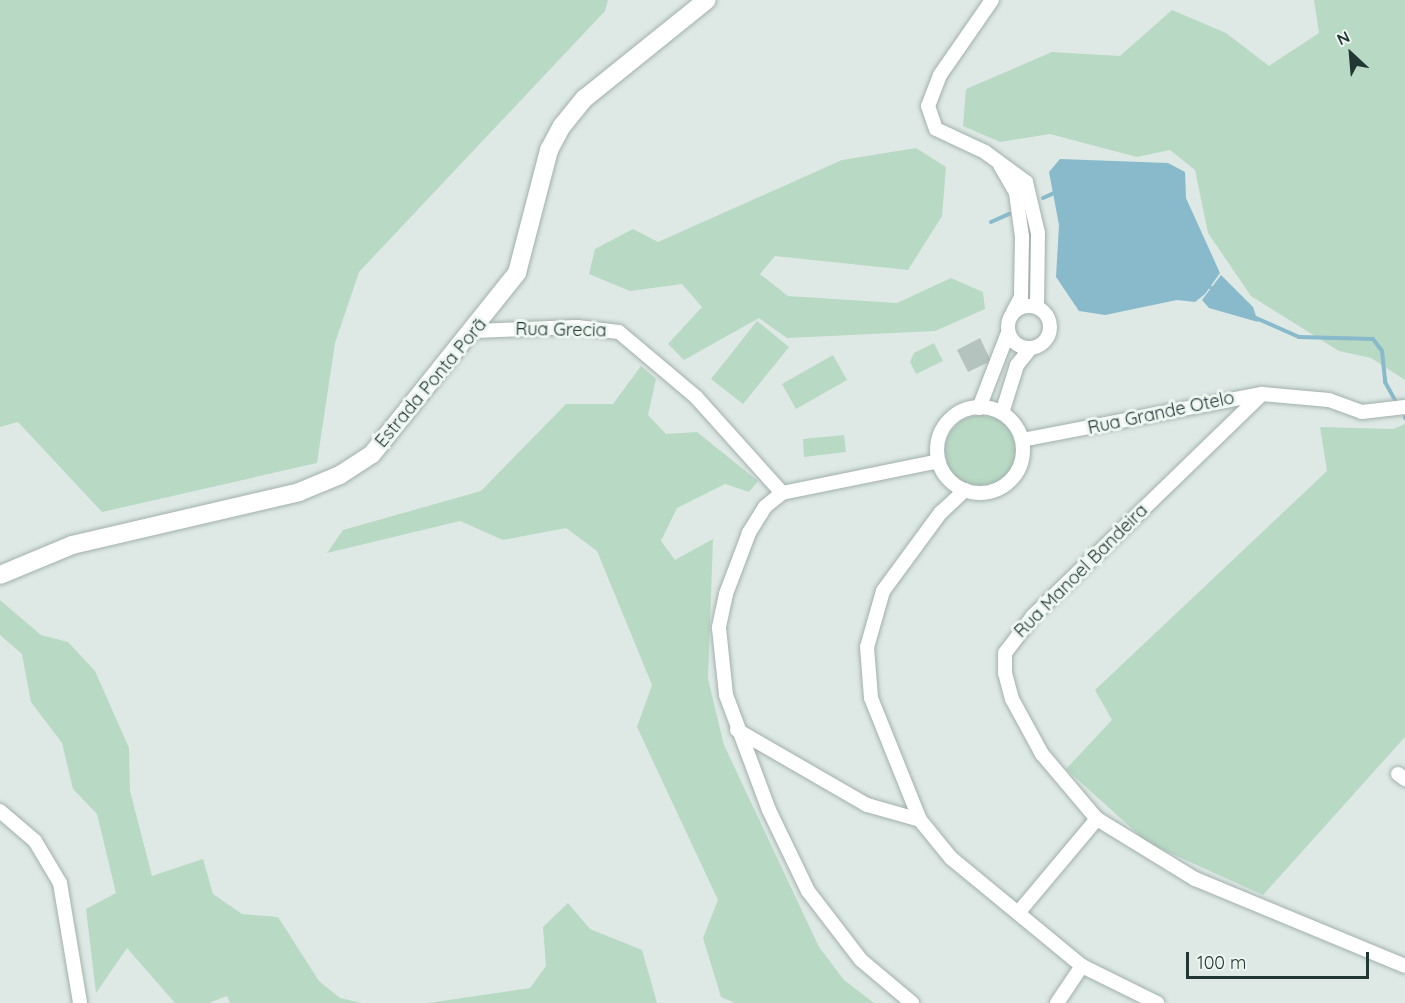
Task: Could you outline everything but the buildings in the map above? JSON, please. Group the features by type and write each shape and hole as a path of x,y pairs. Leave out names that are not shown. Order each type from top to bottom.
{"main road":[{"name":"Estrada Ponta Porã","path":"0,575 72,545 299,492 340,476 372,454 474,331 517,273 549,150 562,126 585,98 707,0"}],"street":[{"path":"992,0 940,75 928,106 936,129 1000,165 1017,171 1032,198 1038,233 1037,307"},
{"path":"979,408 1008,333 1013,312 1021,297 1022,237 1016,194 1000,165"},
{"path":"1013,312 1037,307"},
{"path":"1002,413 1017,364 1030,348 1049,331 1047,315 1037,307"},
{"name":"Rua Grecia","path":"474,331 577,327 619,332 696,397 782,493"},
{"path":"1008,333 1017,344 1030,348"},
{"name":"Rua Grande Otelo","path":"1022,440 1177,406 1262,394 1329,400 1362,412 1405,407"},
{"name":"Rua Manoel Bandeira","path":"1262,394 1033,616 1005,653 1012,699 1025,727 1097,819 1195,879 1405,966"},
{"path":"979,408 1002,413 1022,440 1023,453 1014,478 991,492 965,490 946,477 939,461 944,427 965,410 979,408"},
{"path":"912,1003 861,960 808,891 737,730 726,695 719,628 750,533 765,507 782,493 939,461"},
{"path":"965,490 941,513 883,591 867,647 871,698 920,820 951,858 1082,966 1157,1003"},
{"path":"737,730 867,805 920,820"},
{"path":"0,811 35,841 60,883 80,1003"},
{"path":"1018,913 1097,819"},
{"path":"1057,1003 1082,966"}],"green space":[{"path":"0,0 608,0 605,11 359,272 335,343 317,463 102,512 18,422 0,427"},
{"path":"1314,0 1405,0 1405,380 1371,358 1339,351 1251,296 1208,233 1195,170 1170,150 1137,157 1050,134 1000,142 963,126 966,89 1052,52 1120,56 1172,10 1226,33 1269,66 1319,33"},
{"path":"916,148 946,167 942,216 908,270 775,256 760,274 788,296 897,303 951,278 983,292 985,309 935,331 787,338 759,318 684,360 668,344 702,307 682,284 630,291 589,274 595,249 633,229 658,242 842,160"},
{"path":"757,321 789,347 743,404 711,379"},
{"path":"934,343 943,361 916,374 910,362 914,353"},
{"path":"833,355 847,380 796,409 782,384"},
{"path":"641,366 656,379 648,415 666,434 697,432 758,481 749,492 725,484 677,508 661,541 675,560 713,539 708,679 724,745 819,947 844,980 874,1003 735,1003 721,997 703,938 718,900 637,727 652,685 597,551 566,528 503,540 460,521 327,553 343,530 481,491 566,404 613,404"},
{"path":"981,415 995,418 1007,425 1014,437 1017,451 1014,465 1007,477 995,484 981,487 967,484 955,477 948,465 945,451 948,437 955,425 967,418"},
{"path":"1405,424 1405,737 1263,895 1148,843 1066,769 1112,720 1095,690 1327,471 1320,427 1393,429"},
{"path":"844,435 846,452 804,457 803,439"},
{"path":"0,600 41,635 68,642 95,671 129,748 130,791 152,876 203,859 213,894 242,914 278,917 319,981 340,998 362,1003 230,1003 227,996 209,1003 175,1003 127,948 96,993 86,909 116,893 97,814 73,789 62,743 31,702 22,654 0,635"},
{"path":"568,903 590,929 642,950 657,1003 428,1003 530,988 546,966 543,927"}],"water":[{"path":"1060,159 1168,163 1185,172 1186,198 1220,273 1205,294 1195,302 1177,300 1105,315 1079,311 1056,277 1059,225 1049,172"},
{"path":"1221,275 1253,307 1258,322 1209,308 1202,300"}],"waterway":[{"path":"1043,198 1054,193"},
{"path":"991,222 1009,214"},
{"path":"1210,287 1217,292"},
{"path":"1256,318 1299,337 1373,339 1382,351 1385,382 1395,400"}]}
